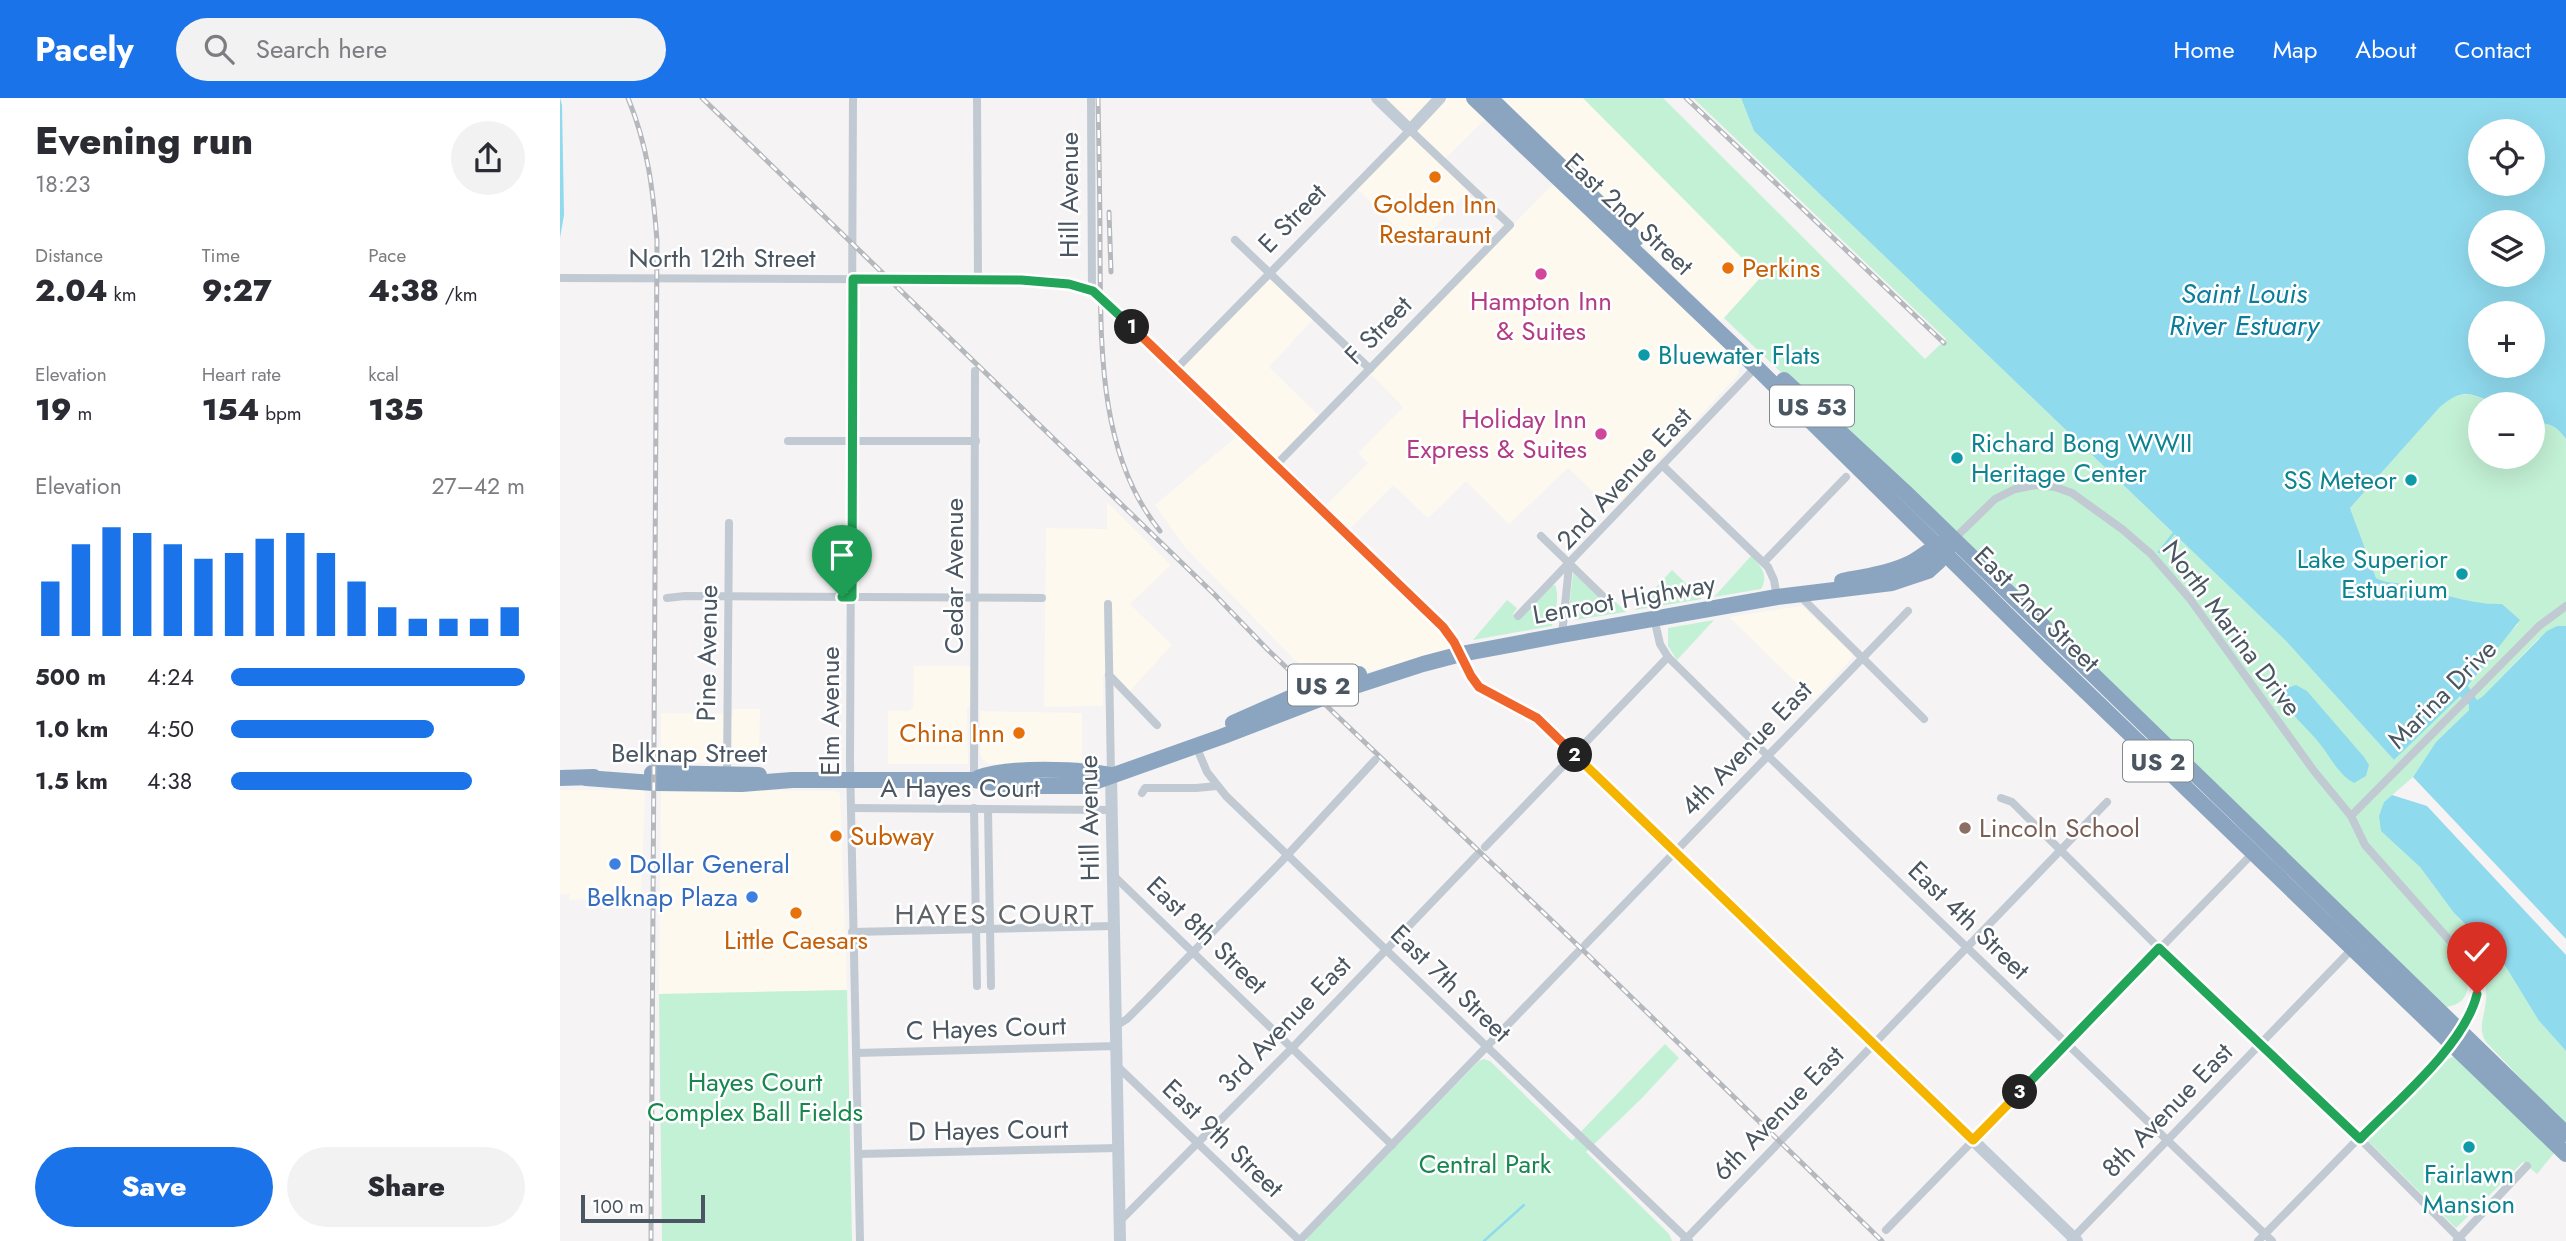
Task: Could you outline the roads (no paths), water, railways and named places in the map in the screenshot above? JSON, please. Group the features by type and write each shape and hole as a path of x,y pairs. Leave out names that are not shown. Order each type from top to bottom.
{"highway":[{"name":"East 2nd Street","path":"1474,98 1759,364 1905,492 1945,546 2253,853 2566,1154"},
{"name":"East 2nd Street","path":"1490,98 1759,364"},
{"name":"East 2nd Street","path":"1945,546 2461,1031 2566,1134"},
{"name":"Lenroot Highway","path":"1111,775 1196,746 1210,735 1242,718 1310,689 1406,661 1461,654 1797,593 1909,565 1945,546"},
{"name":"Belknap Street","path":"560,778 641,783 727,778 974,780 995,773 1072,771 1111,775"}],"street":[{"name":"Elm Avenue","path":"853,98 850,808 860,1241"},
{"path":"977,98 978,281"},
{"name":"Hill Avenue","path":"1091,98 1093,291"},
{"path":"1377,98 1410,130"},
{"name":"E Street","path":"1176,369 1440,98"},
{"name":"F Street","path":"1276,465 1510,225 1410,130"},
{"path":"1235,240 1370,369"},
{"name":"North 12th Street","path":"560,278 1056,282 1093,291"},
{"path":"1093,291 1443,627 1479,687 1537,718 2074,1240"},
{"name":"2nd Avenue East","path":"1562,635 1570,563 1759,364"},
{"name":"Cedar Avenue","path":"974,780 975,371"},
{"path":"788,441 976,441"},
{"path":"1663,466 1764,562 1772,574 1777,597"},
{"path":"1764,562 1846,477"},
{"name":"North Marina Drive","path":"1945,546 1990,503 2015,489 2049,486 2084,500 2139,543 2197,608 2314,771 2351,816 2365,845 2474,968 2479,981 2477,994 2461,1031 2451,1044 2265,1239"},
{"name":"Pine Avenue","path":"727,778 729,523"},
{"path":"1541,536 1610,603"},
{"path":"1518,616 1570,563"},
{"path":"1797,593 1924,719"},
{"path":"667,598 1042,598"},
{"name":"Hill Avenue","path":"1108,604 1120,1241"},
{"name":"Marina Drive","path":"2351,816 2539,626 2566,606"},
{"name":"4th Avenue East","path":"1586,946 1908,611"},
{"name":"East 4th Street","path":"1654,618 1660,644 1668,657 2265,1239"},
{"path":"1485,847 1668,657"},
{"path":"1109,676 1157,725"},
{"name":"East 7th Street","path":"1196,746 1217,786 1686,1240"},
{"path":"1116,1026 1127,1019 1194,951 1375,760"},
{"path":"1142,793 1146,788 1217,786"},
{"path":"2001,799 2012,802 2258,1044 2360,1139 2459,1240 2527,1166"},
{"name":"6th Avenue East","path":"1686,1240 2107,802"},
{"name":"A Hayes Court","path":"850,808 1111,810"},
{"path":"974,808 977,986"},
{"path":"988,809 991,986"},
{"path":"1886,1230 2253,853"},
{"name":"3rd Avenue East","path":"1120,1221 1293,1047 1477,855"},
{"name":"East 8th Street","path":"1112,874 1392,1145"},
{"path":"852,932 1113,926"},
{"name":"8th Avenue East","path":"2074,1240 2258,1044 2353,948"},
{"path":"1299,1241 1578,952"},
{"name":"C Hayes Court","path":"856,1053 1116,1046"},
{"name":"East 9th Street","path":"1117,1066 1299,1241"},
{"name":"D Hayes Court","path":"859,1154 1118,1148"}],"water":[{"path":"560,98 564,215 560,238"},
{"name":"Saint Louis River Estuary","path":"1741,98 2566,98 2566,439 2559,430 2545,424 2545,392 2468,392 2468,394 2458,395 2440,407 2350,508 2376,578 2465,600 2502,604 2520,620 2468,686 2477,700 2547,631 2557,626 2566,626 2566,939 2413,777 2436,742 2469,710 2469,705 2460,696 2394,760 2285,640 1754,131"},
{"path":"2296,685 2307,691 2364,757 2369,765 2366,776 2354,783 2343,775 2289,709 2281,695 2287,688"},
{"path":"2392,795 2427,806 2566,955 2566,1051 2539,1021 2501,959 2454,913 2420,867 2381,831 2379,816 2384,802"}],"waterway":[{"path":"2159,552 2174,533"},
{"path":"1484,1241 1524,1205"}],"railway":[{"path":"628,98 649,168 657,241 651,1241"},
{"path":"702,98 1215,595 1268,650 1589,956 1882,1241"},
{"path":"1098,98 1101,325 1107,398 1114,434 1125,468 1140,501 1160,531"},
{"path":"1686,98 1944,343"},
{"path":"1109,212 1111,272"}],"place":[{"name":"Golden Inn Restaraunt","path":"1435,177"},
{"name":"Perkins","path":"1728,268"},
{"name":"Hampton Inn & Suites","path":"1541,274"},
{"name":"Bluewater Flats","path":"1644,355"},
{"name":"Holiday Inn Express & Suites","path":"1601,434"},
{"name":"Richard Bong WWII Heritage Center","path":"1957,458"},
{"name":"SS Meteor","path":"2411,480"},
{"name":"Lake Superior Estuarium","path":"2462,574"},
{"name":"China Inn","path":"1019,733"},
{"name":"Lincoln School","path":"1965,828"},
{"name":"Subway","path":"836,836"},
{"name":"Dollar General","path":"615,864"},
{"name":"Belknap Plaza","path":"752,897"},
{"name":"Little Caesars","path":"796,913"},
{"name":"Fairlawn Mansion","path":"2469,1147"}],"district":[{"name":"HAYES COURT","path":"995,914"}],"park label":[{"name":"Hayes Court Complex Ball Fields","path":"755,1097"},
{"name":"Central Park","path":"1485,1164"}]}
